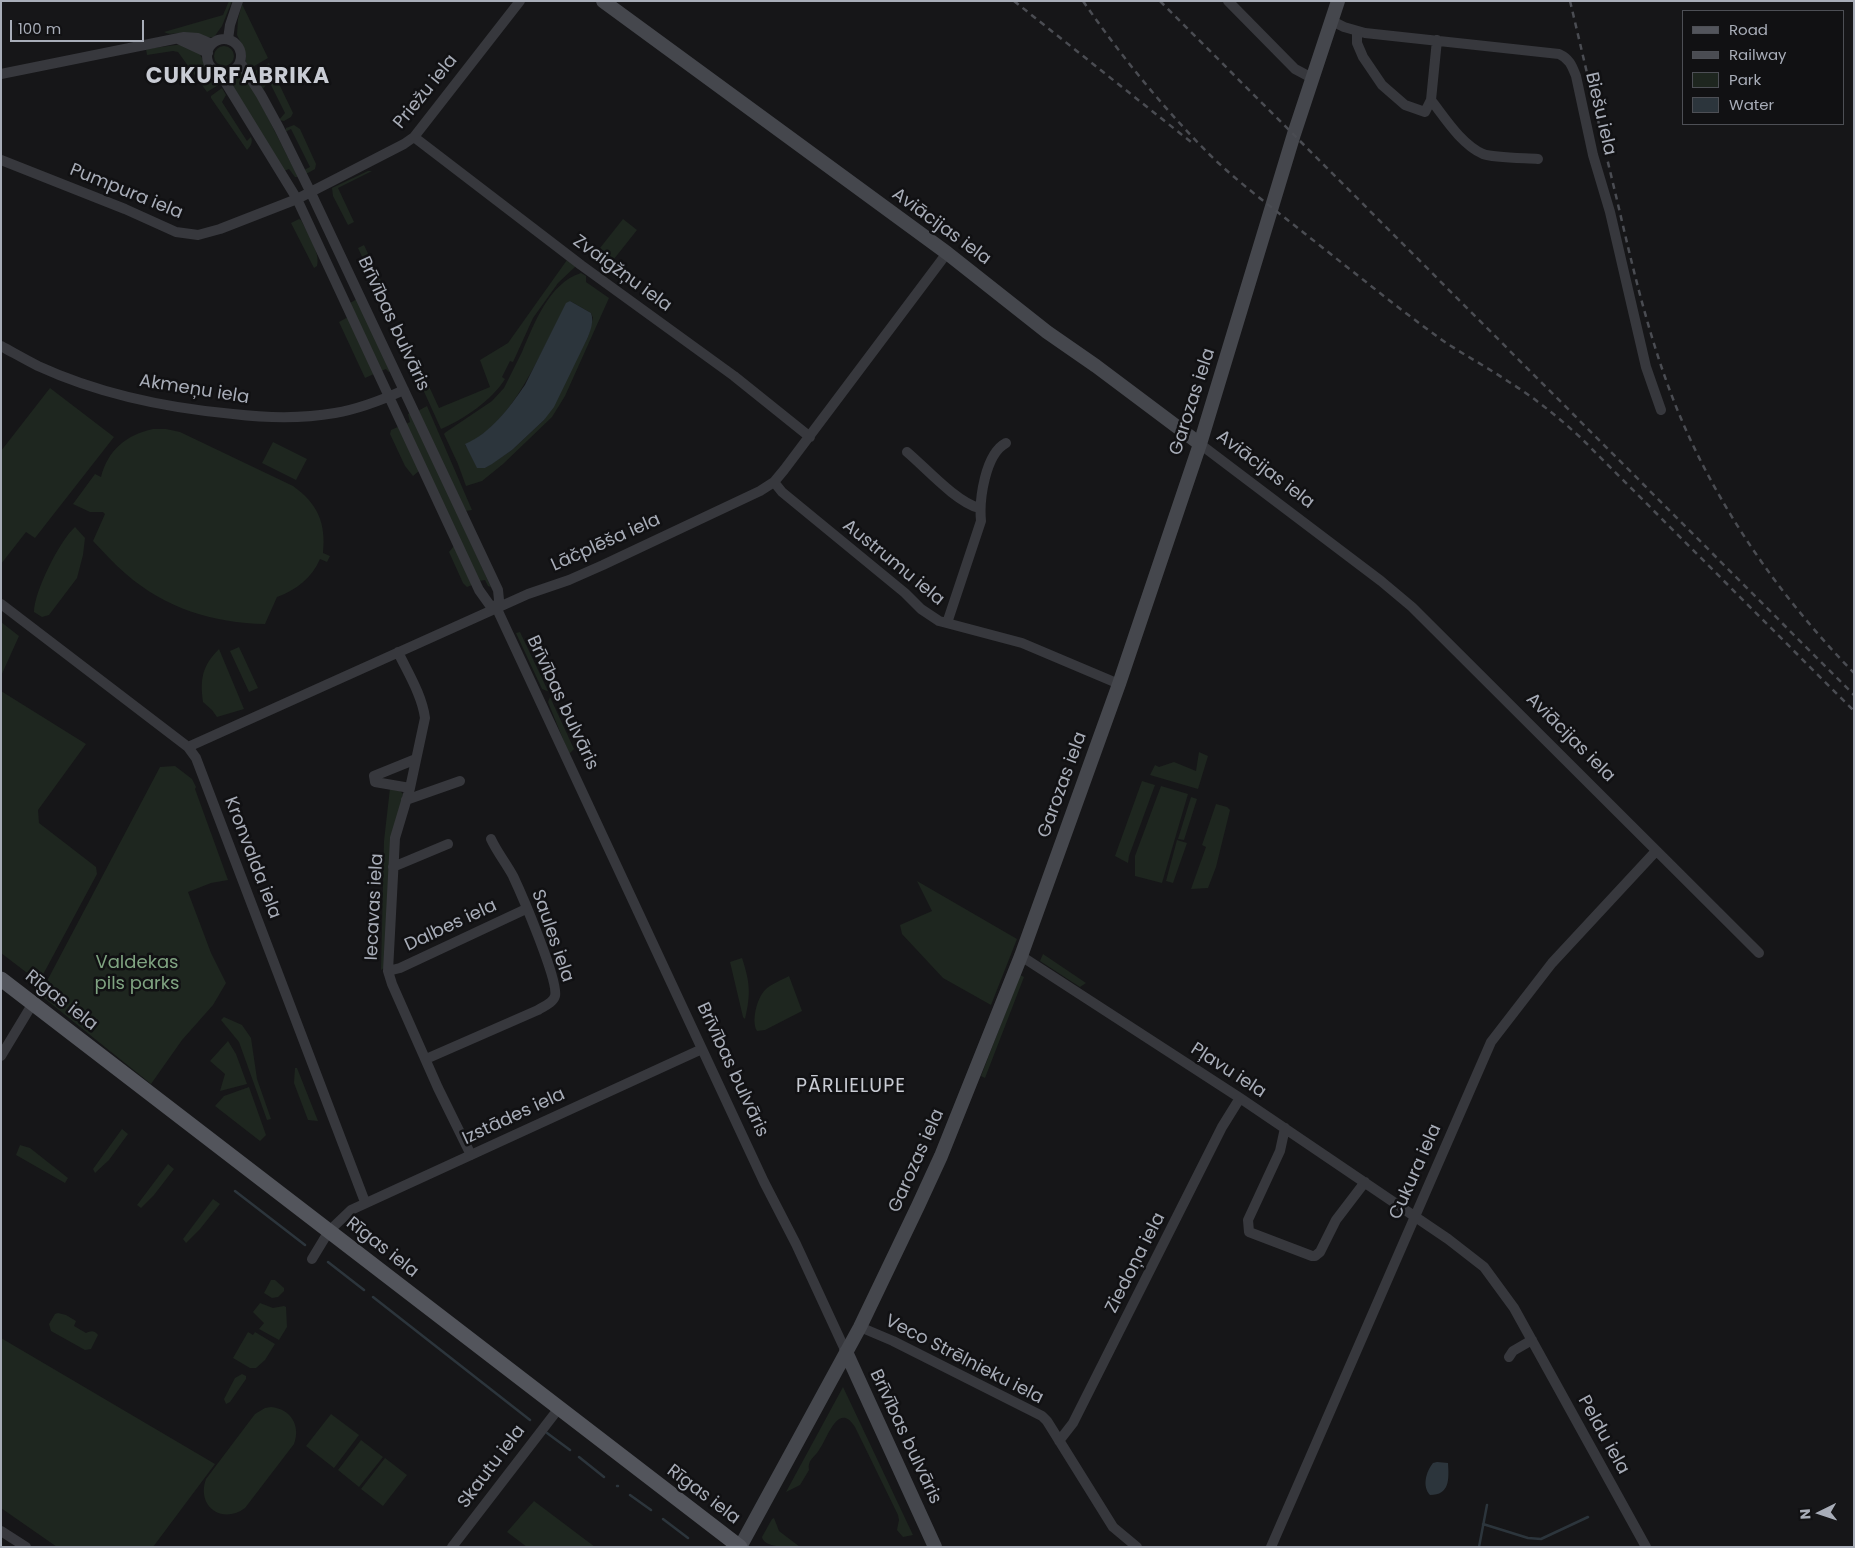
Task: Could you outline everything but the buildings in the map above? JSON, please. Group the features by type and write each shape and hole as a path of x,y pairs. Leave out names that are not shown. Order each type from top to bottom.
{"main road":[{"name":"Aviācijas iela","path":"603,1 947,253 1047,332 1200,444"},
{"name":"Garozas iela","path":"740,1547 860,1327 941,1156 1021,956 1119,684 1200,444 1312,78 1338,1"},
{"name":"Rīgas iela","path":"1,979 740,1547"},
{"name":"Brīvības bulvāris","path":"846,1352 934,1547"}],"street":[{"path":"1,74 190,37 210,48 222,39 228,39 230,25 238,1"},
{"name":"Priežu iela","path":"311,193 414,137 520,1"},
{"path":"1228,1 1295,69 1312,78"},
{"name":"Biešu iela","path":"1332,21 1357,31 1558,54 1566,57 1576,76 1593,155 1610,212 1646,367 1661,410"},
{"path":"1357,31 1357,43 1363,57 1382,85 1405,106 1425,112 1431,100 1437,40"},
{"name":"Brīvības bulvāris","path":"228,39 238,45 241,56 240,62 261,95 311,193 404,390 498,590 499,600 497,609"},
{"name":"Brīvības bulvāris","path":"210,48 208,61 212,68 219,72 297,199 479,590 489,604 497,609 702,1049 846,1352"},
{"path":"219,72 231,71 237,68 240,62"},
{"path":"1431,100 1470,146 1484,154 1538,159"},
{"name":"Zvaigžņu iela","path":"414,137 588,270 734,376 810,437"},
{"name":"Pumpura iela","path":"1,160 152,220 176,232 198,235 220,229 297,199"},
{"path":"297,199 311,193"},
{"name":"Lāčplēša iela","path":"188,747 528,594 569,580 603,565 734,504 774,482 810,437 947,253"},
{"name":"Akmeņu iela","path":"1,346 39,366 87,384 146,401 191,410 259,417 304,417 336,413 404,390"},
{"path":"947,623 980,522 981,494 991,460 998,447 1006,443"},
{"name":"Aviācijas iela","path":"1200,444 1381,581 1412,607 1759,953"},
{"path":"907,452 958,497 970,505 979,508"},
{"name":"Austrumu iela","path":"774,482 782,492 939,622 1022,643 1119,684"},
{"name":"Kronvalda iela","path":"1,604 188,747 196,758 365,1202"},
{"name":"Iecavas iela","path":"398,652 424,708 423,730 410,788 394,838 388,970 392,984 438,1088 471,1155"},
{"path":"410,788 375,782 374,776 416,759"},
{"path":"406,800 460,781"},
{"name":"Saules iela","path":"426,1059 538,1010 550,1004 555,998 554,982 532,920 512,874 491,840"},
{"path":"393,866 448,844"},
{"name":"Cukura iela","path":"1270,1547 1490,1042 1552,963 1656,850"},
{"name":"Dalbes iela","path":"388,970 406,965 526,909"},
{"name":"Pļavu iela","path":"1021,956 1240,1098 1415,1216"},
{"path":"1,1056 33,1003"},
{"name":"Izstādes iela","path":"312,1258 329,1231 351,1210 365,1202 702,1049"},
{"name":"Ziedoņa iela","path":"1059,1441 1073,1423 1222,1127 1240,1098"},
{"path":"1285,1128 1280,1151 1248,1220 1249,1232 1315,1256 1320,1252 1336,1220 1365,1182"},
{"name":"Peldu iela","path":"1415,1216 1461,1247 1484,1267 1514,1308 1646,1547"},
{"name":"Veco Strēlnieku iela","path":"860,1327 892,1341 1035,1413 1047,1421 1113,1527 1137,1547"},
{"path":"1508,1357 1513,1351 1532,1340"},
{"name":"Skautu iela","path":"452,1547 559,1408"},
{"path":"1,1530 26,1547"}],"green space":[{"path":"229,1 232,1 222,26 214,37 164,32 223,15"},
{"path":"242,4 268,58 249,69 246,64 245,51 237,35 238,19"},
{"path":"183,45 200,54 207,69 220,84 207,92 178,52 147,55 146,49"},
{"path":"224,46 231,49 234,56 231,63 224,66 217,63 214,56 217,49"},
{"path":"269,63 293,113 291,117 284,121 279,120 285,113 269,81 263,89 251,73"},
{"path":"241,70 258,98 298,177 295,177 289,169 284,171 225,78"},
{"path":"222,88 226,95 222,102 247,141 251,137 252,141 247,150 211,98"},
{"path":"294,125 300,129 316,164 315,169 306,174 304,170 310,167 291,129 285,132 286,128"},
{"path":"368,171 372,171 338,188 354,222 348,225 333,196 332,188"},
{"path":"299,219 310,236 317,255 317,266 314,268 291,223"},
{"path":"623,219 637,230 614,259 600,248"},
{"path":"364,245 382,283 376,286 358,248"},
{"path":"567,260 576,266 558,283 533,318 513,362 510,361 502,377 505,379 500,387 477,408 441,429 421,385 427,382 439,408 490,387 480,360 508,343"},
{"path":"581,273 586,276 586,282 609,298 565,396 552,417 503,464 482,481 466,486 444,434 492,401 504,388 544,306 551,295 570,278","holes":["570,301 591,313 593,318 588,337 544,420 512,450 485,468 465,445 483,434 500,419 514,401"]},
{"path":"357,299 391,371 389,372 386,369 381,371 350,303"},
{"path":"348,317 374,374 365,378 339,322"},
{"path":"50,388 114,437 35,538 26,532 1,564 1,451"},
{"path":"427,406 472,510 465,511 416,412"},
{"path":"411,413 491,587 488,586 485,580 479,581 406,424 410,422 408,414"},
{"path":"400,426 419,471 413,476 405,466 390,434 391,430"},
{"path":"153,429 180,432 293,486 314,507 323,532 323,553 330,556 327,562 320,559 313,572 303,582 291,591 277,597 265,624 227,621 208,617 173,604 141,586 113,562 93,541 105,514 103,512 90,512 73,504 95,474 101,477 108,459 120,445 134,435"},
{"path":"273,442 307,459 296,480 262,463"},
{"path":"75,527 85,538 77,578 49,615 42,617 34,612 38,592 55,554"},
{"path":"454,546 472,585 467,587 463,583 449,552"},
{"path":"1,622 19,636 1,676"},
{"path":"520,632 548,691 542,689 516,633"},
{"path":"239,647 258,688 249,692 230,651"},
{"path":"219,649 244,709 217,717 203,702 202,680 209,661"},
{"name":"Valdekas pils parks","path":"1,691 86,744 38,810 39,823 96,867 97,874 39,982 1,953"},
{"path":"550,697 574,749 569,754 548,702"},
{"path":"1199,752 1208,756 1198,789 1150,775 1155,765 1159,767 1174,762 1196,771"},
{"name":"Valdekas pils parks","path":"175,766 192,779 196,787 195,789 228,880 211,883 188,892 211,953 226,983 213,1005 182,1040 151,1084 44,998 47,981 160,767"},
{"path":"1142,781 1155,785 1128,863 1115,856"},
{"path":"1161,786 1188,794 1162,883 1135,876 1135,856"},
{"path":"390,788 399,790 403,794 384,968 381,970 384,841"},
{"path":"1191,797 1197,799 1184,840 1178,839"},
{"path":"1216,804 1227,807 1230,810 1216,867 1208,888 1191,889 1206,847 1202,845"},
{"path":"1177,840 1187,843 1173,883 1166,881"},
{"path":"917,881 1017,939 991,1005 943,978 902,934 900,925 932,911"},
{"path":"1043,954 1086,983 1080,987 1040,961"},
{"path":"742,958 749,988 745,1019 730,962"},
{"path":"1020,975 1024,977 985,1078 981,1076"},
{"path":"789,976 802,1011 765,1030 757,1031 755,1016 757,1004 762,994 770,986"},
{"path":"224,1017 242,1025 251,1038 257,1079 271,1119 267,1120 239,1042 221,1020"},
{"path":"228,1041 236,1054 247,1084 220,1091 225,1074 210,1061"},
{"path":"295,1068 297,1068 318,1121 308,1120 294,1083"},
{"path":"249,1087 266,1135 260,1141 215,1106 224,1096"},
{"path":"122,1129 128,1134 109,1160 95,1173 93,1169"},
{"path":"20,1145 30,1148 68,1178 65,1183 16,1155"},
{"path":"168,1164 174,1169 154,1195 141,1208 137,1205"},
{"path":"213,1199 220,1204 186,1243 183,1239"},
{"path":"271,1280 275,1280 284,1288 284,1291 278,1297 272,1298 264,1293"},
{"path":"260,1303 273,1308 286,1307 287,1327 279,1340 259,1329 264,1323 253,1312"},
{"path":"58,1313 76,1321 74,1326 86,1333 92,1331 97,1333 98,1335 91,1349 85,1350 51,1331 49,1324 55,1314"},
{"path":"248,1332 253,1335 255,1332 275,1344 265,1360 256,1368 250,1368 233,1358"},
{"path":"1,1338 215,1464 153,1547 57,1547 1,1508"},
{"path":"242,1374 246,1376 246,1379 230,1402 226,1404 224,1399 235,1378"},
{"path":"843,1387 913,1535 903,1537 897,1530 898,1515 855,1427 849,1420 843,1418 838,1420 810,1461 809,1470 800,1485 786,1492"},
{"path":"271,1407 284,1411 293,1420 296,1431 294,1444 245,1508 236,1513 228,1514 213,1510 208,1505 205,1497 206,1479 255,1414"},
{"path":"331,1414 359,1435 334,1468 306,1446"},
{"path":"361,1440 383,1457 359,1487 338,1470"},
{"path":"385,1458 407,1475 383,1506 361,1489"},
{"path":"534,1501 595,1547 527,1547 507,1532"},
{"path":"774,1518 779,1531 800,1547 777,1546 764,1541 762,1537"}],"water":[{"path":"570,301 591,313 592,325 554,407 544,420 512,450 485,468 477,468 465,444 491,427 513,402 525,385 566,303"},
{"path":"1433,1463 1448,1463 1447,1485 1441,1492 1430,1495 1426,1487 1426,1479"}],"waterway":[{"path":"235,1191 305,1245"},
{"path":"328,1262 364,1290"},
{"path":"373,1297 530,1420"},
{"path":"547,1433 570,1450"},
{"path":"579,1457 604,1477"},
{"path":"630,1495 651,1510"},
{"path":"1479,1547 1487,1505"},
{"path":"1483,1524 1528,1538 1541,1539 1588,1517"},
{"path":"663,1519 688,1538"}],"railway":[{"path":"1014,1 1191,142"},
{"path":"1083,1 1144,82 1211,156 1257,196 1424,327 1528,395 1564,423 1854,711"},
{"path":"1160,1 1854,695"},
{"path":"1570,1 1649,329 1675,404 1709,477 1751,547 1800,613 1854,673"}],"district":[{"name":"CUKURFABRIKA","path":"238,77"},
{"name":"PĀRLIELUPE","path":"851,1087"}]}
